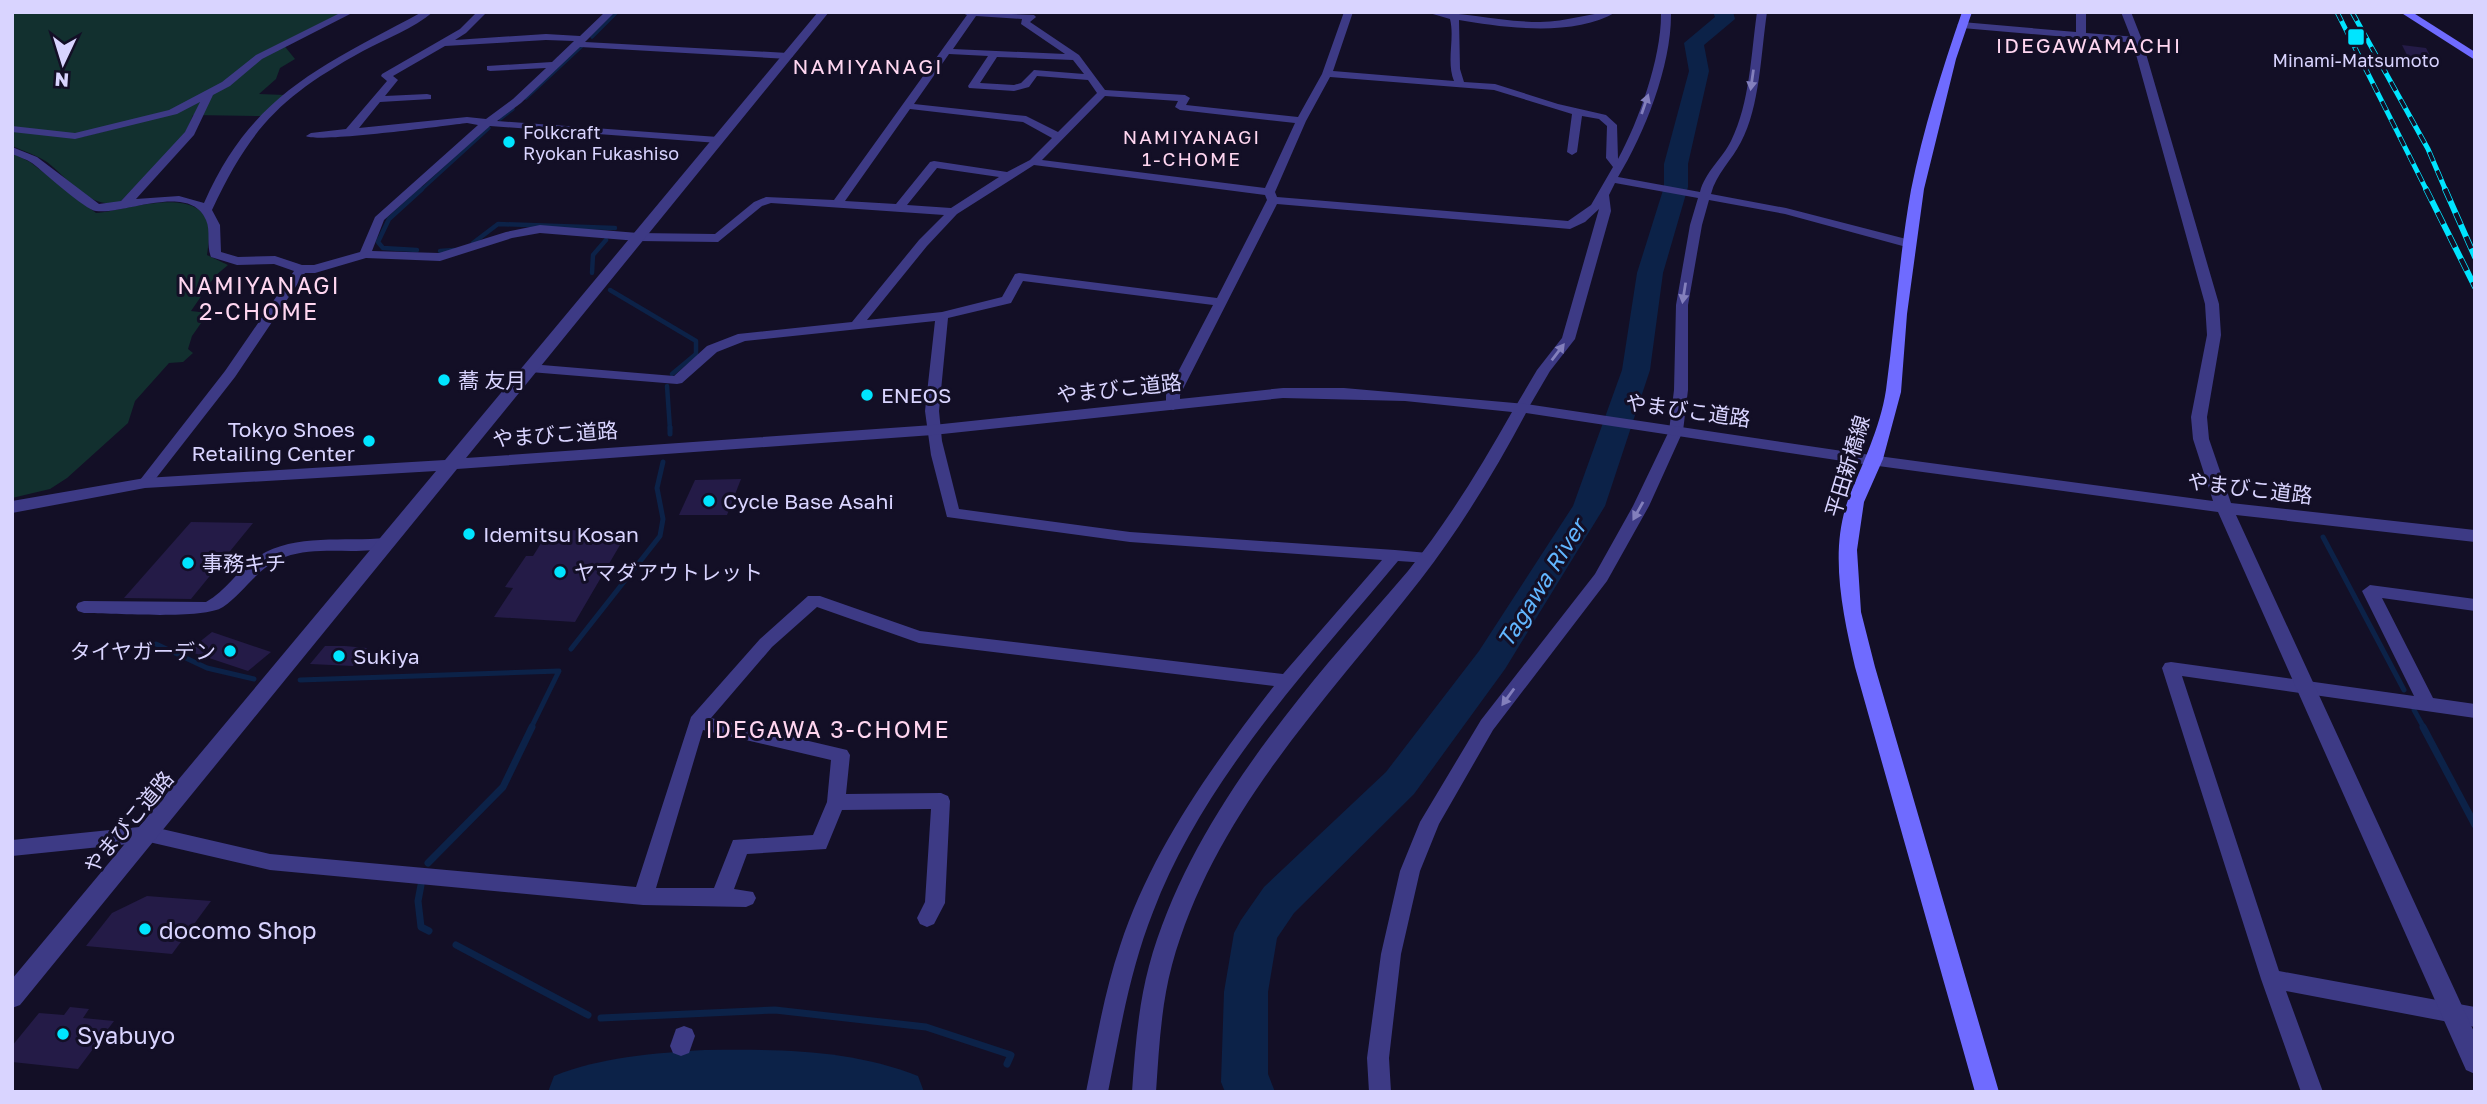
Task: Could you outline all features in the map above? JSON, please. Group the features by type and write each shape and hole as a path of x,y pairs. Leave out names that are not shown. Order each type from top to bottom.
{"main road":[{"path":"2404,12 2475,57"},
{"name":"平田新橋線","path":"1964,19 1918,189 1893,392 1875,459 1856,502 1850,538 1852,611 1987,1092"}],"street":[{"path":"12,129 75,136 173,112 208,95 259,57 350,12"},
{"path":"207,209 215,190 244,143 268,112 317,75 429,12"},
{"path":"348,134 393,80 386,76 463,31 483,12"},
{"path":"365,254 379,219 581,42 611,12"},
{"path":"12,507 145,483 450,464 824,12"},
{"path":"964,12 1031,17 1024,19 1031,29 1076,57 1102,93"},
{"path":"1172,406 1172,395 1222,302 1271,196 1301,121 1327,74 1349,12"},
{"path":"1430,12 1454,19 1568,24 1612,12"},
{"path":"855,326 953,212 1007,175 1034,162 1271,196 1570,225 1582,220 1605,197 1616,180 1655,73 1668,29 1667,12"},
{"path":"1380,1092 1378,1058 1391,954 1410,870 1420,845 1447,791 1487,725 1601,577 1641,506 1671,431 1681,390 1682,306 1696,225 1708,183 1736,142 1746,116 1762,12"},
{"path":"2081,12 2081,37"},
{"path":"2126,12 2137,40 2213,304 2214,335 2199,417 2207,462 2475,1062"},
{"path":"838,204 973,13"},
{"path":"1454,19 1459,41 1455,75 1460,84"},
{"path":"1964,19 2081,37 2137,40"},
{"path":"439,43 546,37 581,42 788,56"},
{"path":"946,51 1076,57"},
{"path":"994,54 973,86 1014,88 1025,85 1034,73 1091,77"},
{"path":"490,68 555,65"},
{"path":"1327,74 1494,87 1609,120 1612,125 1611,158 1619,166"},
{"path":"1034,162 1102,93 1185,98 1180,107 1301,121"},
{"path":"123,206 190,133 208,95"},
{"path":"377,99 427,97"},
{"path":"906,106 1026,119 1059,137"},
{"path":"1572,152 1577,112"},
{"path":"311,136 348,134 450,120 718,140"},
{"path":"12,150 33,159 97,208 183,198 207,209 213,220 215,254 219,257 236,261 275,260 301,269 315,269 365,254 440,257 510,235 540,229 638,237 718,239 758,204 770,199 953,212"},
{"path":"899,208 934,164 1007,175"},
{"path":"1616,180 1786,211 1910,243"},
{"path":"1144,1092 1151,1010 1166,947 1191,884 1222,822 1321,684 1428,558 1531,410 1544,370 1568,338 1605,211 1605,197"},
{"path":"145,483 230,374 301,269"},
{"path":"530,368 677,380 712,349 726,342 743,337 942,316 1007,300 1019,277 1222,302"},
{"path":"942,316 941,345 932,397 933,430 952,513 1130,537 1428,558"},
{"name":"やまびこ道路","path":"12,997 149,834 450,464 933,430 1283,393 1341,392 1437,397 2019,482 2475,536"},
{"path":"84,607 209,608 222,601 264,560 279,553 340,544 386,544"},
{"path":"1097,1092 1130,947 1161,871 1199,801 1287,681 1395,555"},
{"path":"2427,704 2370,591 2475,605"},
{"path":"643,896 697,722 766,643 814,600 930,639 1287,681"},
{"path":"2312,1092 2271,979 2171,668 2475,711"},
{"path":"697,722 841,755 836,802 819,843 740,846 721,897"},
{"path":"836,802 941,801 935,902 927,918"},
{"path":"12,848 149,834 271,862 643,896 746,898"},
{"path":"2271,979 2475,1017"}],"green space":[{"path":"12,12 346,12 282,43 295,59 280,68 276,79 259,94 285,95 262,116 193,115 185,134 119,203 108,203 89,197 47,162 12,146 12,131 82,137 114,129 77,135 12,127"},
{"path":"12,153 30,162 96,213 160,202 192,206 203,214 209,228 207,255 228,265 215,276 191,311 208,313 192,336 188,349 193,353 183,362 169,363 135,401 128,423 67,478 50,489 12,498"}],"building":[{"path":"2402,45 2426,48 2437,68 2412,65"},
{"name":"Cycle Base Asahi","path":"741,479 727,515 679,515 695,480"},
{"name":"事務キチ","path":"191,522 253,523 191,599 124,598"},
{"name":"ヤマダアウトレット","path":"550,529 627,533 575,622 494,617 513,588 505,587 526,556 533,556"},
{"name":"タイヤガーデン","path":"212,632 271,652 248,671 188,651"},
{"name":"Sukiya","path":"325,646 367,648 353,666 310,664"},
{"name":"docomo Shop","path":"147,896 211,901 172,954 86,946 112,913"},
{"name":"Syabuyo","path":"70,1007 89,1009 83,1018 114,1021 78,1069 12,1062 12,1046 39,1013 64,1015"}],"waterway":[{"path":"592,37 617,12"},
{"name":"Tagawa River","path":"1252,1092 1244,1082 1246,992 1256,933 1279,900 1400,783 1492,660 1589,506 1636,370 1650,273 1676,187 1676,164 1699,71 1694,43 1725,19 1723,12"},
{"path":"526,98 582,46"},
{"path":"500,119 513,109"},
{"path":"420,191 489,128"},
{"path":"417,250 383,248 378,242 389,219 422,189"},
{"path":"473,243 498,224 615,228"},
{"path":"592,273 593,255 606,240"},
{"path":"440,251 454,250"},
{"path":"610,290 696,341 696,354 672,374"},
{"path":"667,386 670,429"},
{"path":"670,429 670,434"},
{"path":"571,649 660,536 663,519 657,488 663,462"},
{"path":"2323,537 2404,690"},
{"path":"156,644 207,668 254,679"},
{"path":"300,680 559,671 531,728"},
{"path":"2414,710 2424,728"},
{"path":"428,863 503,787 532,727"},
{"path":"2423,727 2475,825"},
{"path":"421,885 418,901 421,927 429,931"},
{"path":"456,945 588,1015"},
{"path":"601,1018 775,1010 926,1027 1011,1055 1007,1064"},
{"path":"571,1092 627,1080 705,1072 832,1078 901,1092"}],"railway":[{"path":"2337,12 2427,191"},
{"path":"2352,12 2428,149 2446,191"},
{"path":"2445,189 2475,257"},
{"path":"2427,191 2475,287"}],"place":[{"name":"Minami-Matsumoto","path":"2356,37"},
{"name":"Folkcraft Ryokan Fukashiso","path":"509,142"},
{"name":"蕎 友月","path":"444,380"},
{"name":"ENEOS","path":"867,395"},
{"name":"Tokyo Shoes Retailing Center","path":"369,441"},
{"name":"Cycle Base Asahi","path":"709,501"},
{"name":"Idemitsu Kosan","path":"469,534"},
{"name":"事務キチ","path":"188,563"},
{"name":"ヤマダアウトレット","path":"560,572"},
{"name":"タイヤガーデン","path":"230,651"},
{"name":"Sukiya","path":"339,656"},
{"name":"docomo Shop","path":"145,929"},
{"name":"Syabuyo","path":"63,1034"}],"district":[{"name":"IDEGAWAMACHI","path":"2089,45"},
{"name":"NAMIYANAGI","path":"868,66"},
{"name":"NAMIYANAGI 1-CHOME","path":"1192,147"},
{"name":"NAMIYANAGI 2-CHOME","path":"259,298"},
{"name":"IDEGAWA 3-CHOME","path":"828,729"}]}
